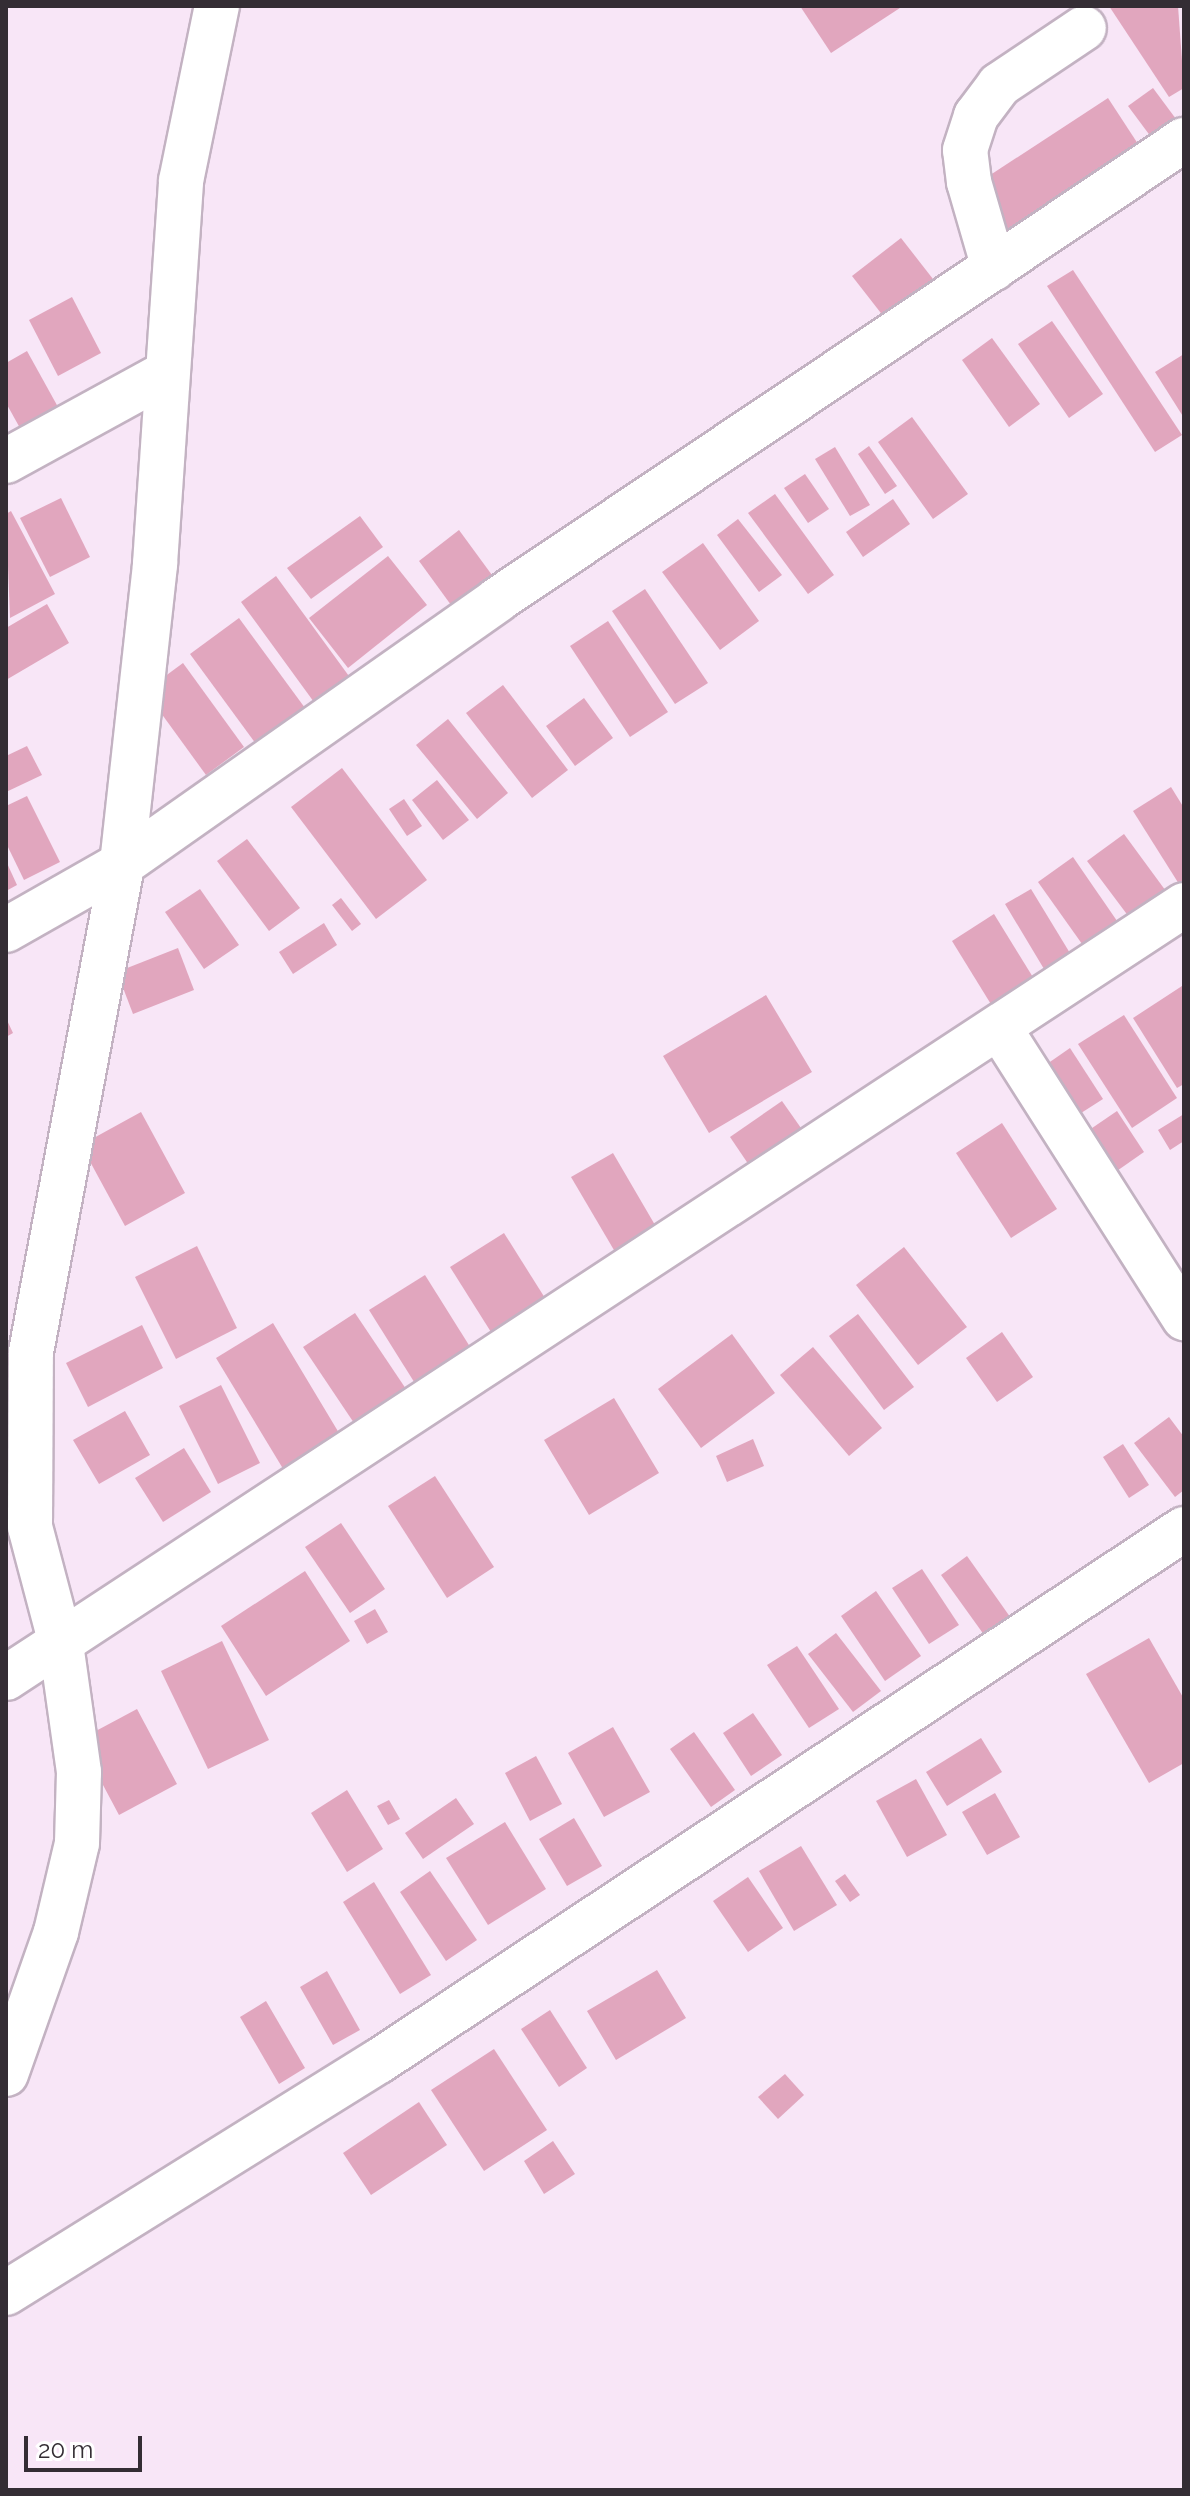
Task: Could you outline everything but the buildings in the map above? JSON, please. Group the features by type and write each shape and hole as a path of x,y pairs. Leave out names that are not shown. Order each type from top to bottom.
{"street":[{"path":"6,2074 56,1932 77,1843 79,1772 61,1644 30,1527 18,1359 122,864 167,373 181,181 217,6"},
{"path":"994,268 967,172 965,150 976,116 999,85 1084,28"},
{"path":"6,930 122,864 497,600 1184,140"},
{"path":"6,461 167,373"},
{"path":"6,1678 1000,1029 1184,905"},
{"path":"1000,1029 1184,1318"},
{"path":"6,2293 379,2061 1184,1529"}]}
